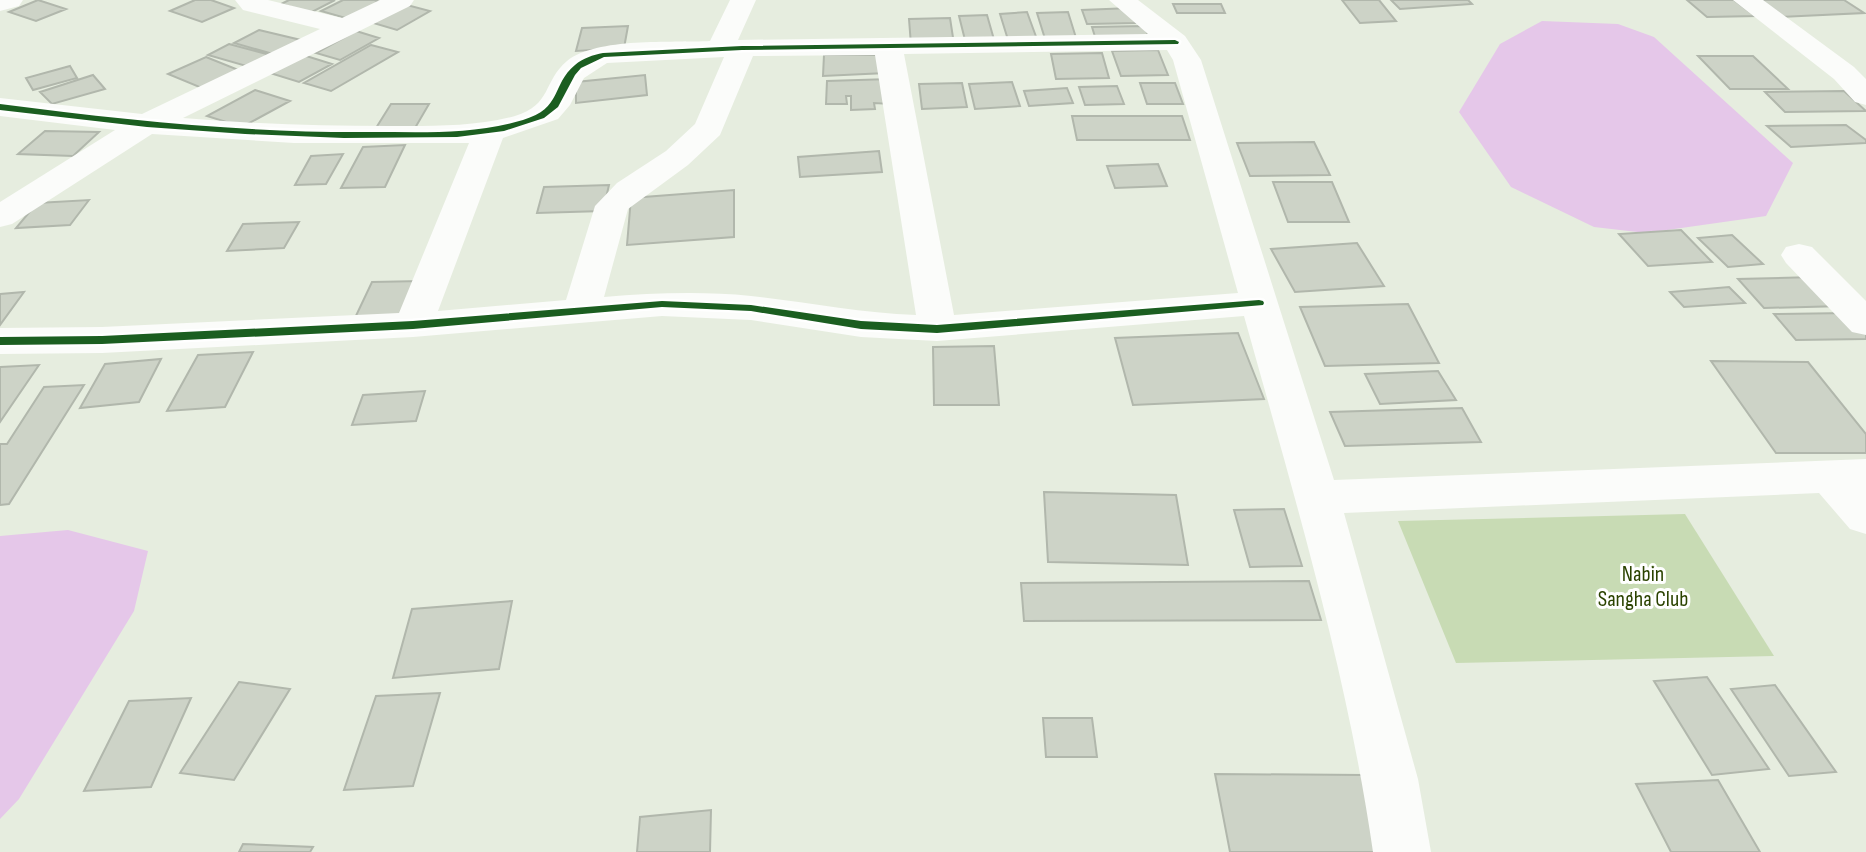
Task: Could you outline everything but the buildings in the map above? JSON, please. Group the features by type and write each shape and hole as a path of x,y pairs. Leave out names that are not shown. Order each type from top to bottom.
{"street":[{"path":"0,3 10,0"},
{"path":"248,0 252,4 345,27"},
{"path":"581,312 612,206 629,190 677,158 709,128 743,0"},
{"path":"1122,0 1175,42 1187,60 1317,497 1390,779 1402,852"},
{"path":"1746,0 1855,73 1866,96"},
{"path":"0,217 144,125 397,1"},
{"path":"0,107 144,125 339,136 447,134 517,125 547,113 568,76 586,60 638,51 1175,42"},
{"path":"888,46 937,329"},
{"path":"413,325 490,130"},
{"path":"1799,255 1866,323"},
{"path":"0,341 102,340 413,325 662,304 709,304 861,325 937,329 1259,303"},
{"path":"1317,497 1849,476 1866,517"}],"green space":[{"name":"Nabin Sangha Club","path":"1685,514 1774,656 1456,663 1398,521"}],"shaded area":[{"path":"1542,21 1618,24 1654,37 1793,163 1766,216 1646,233 1594,227 1511,187 1459,112 1500,44"},
{"path":"68,530 148,551 134,611 19,799 0,819 0,536"}],"cycle path":[{"path":"0,107 245,132 457,134 504,128 544,115 555,105 571,74 588,60 603,55 742,48 1175,42"},
{"path":"0,341 102,340 413,325 662,304 751,308 861,325 937,329 1259,303"}]}
